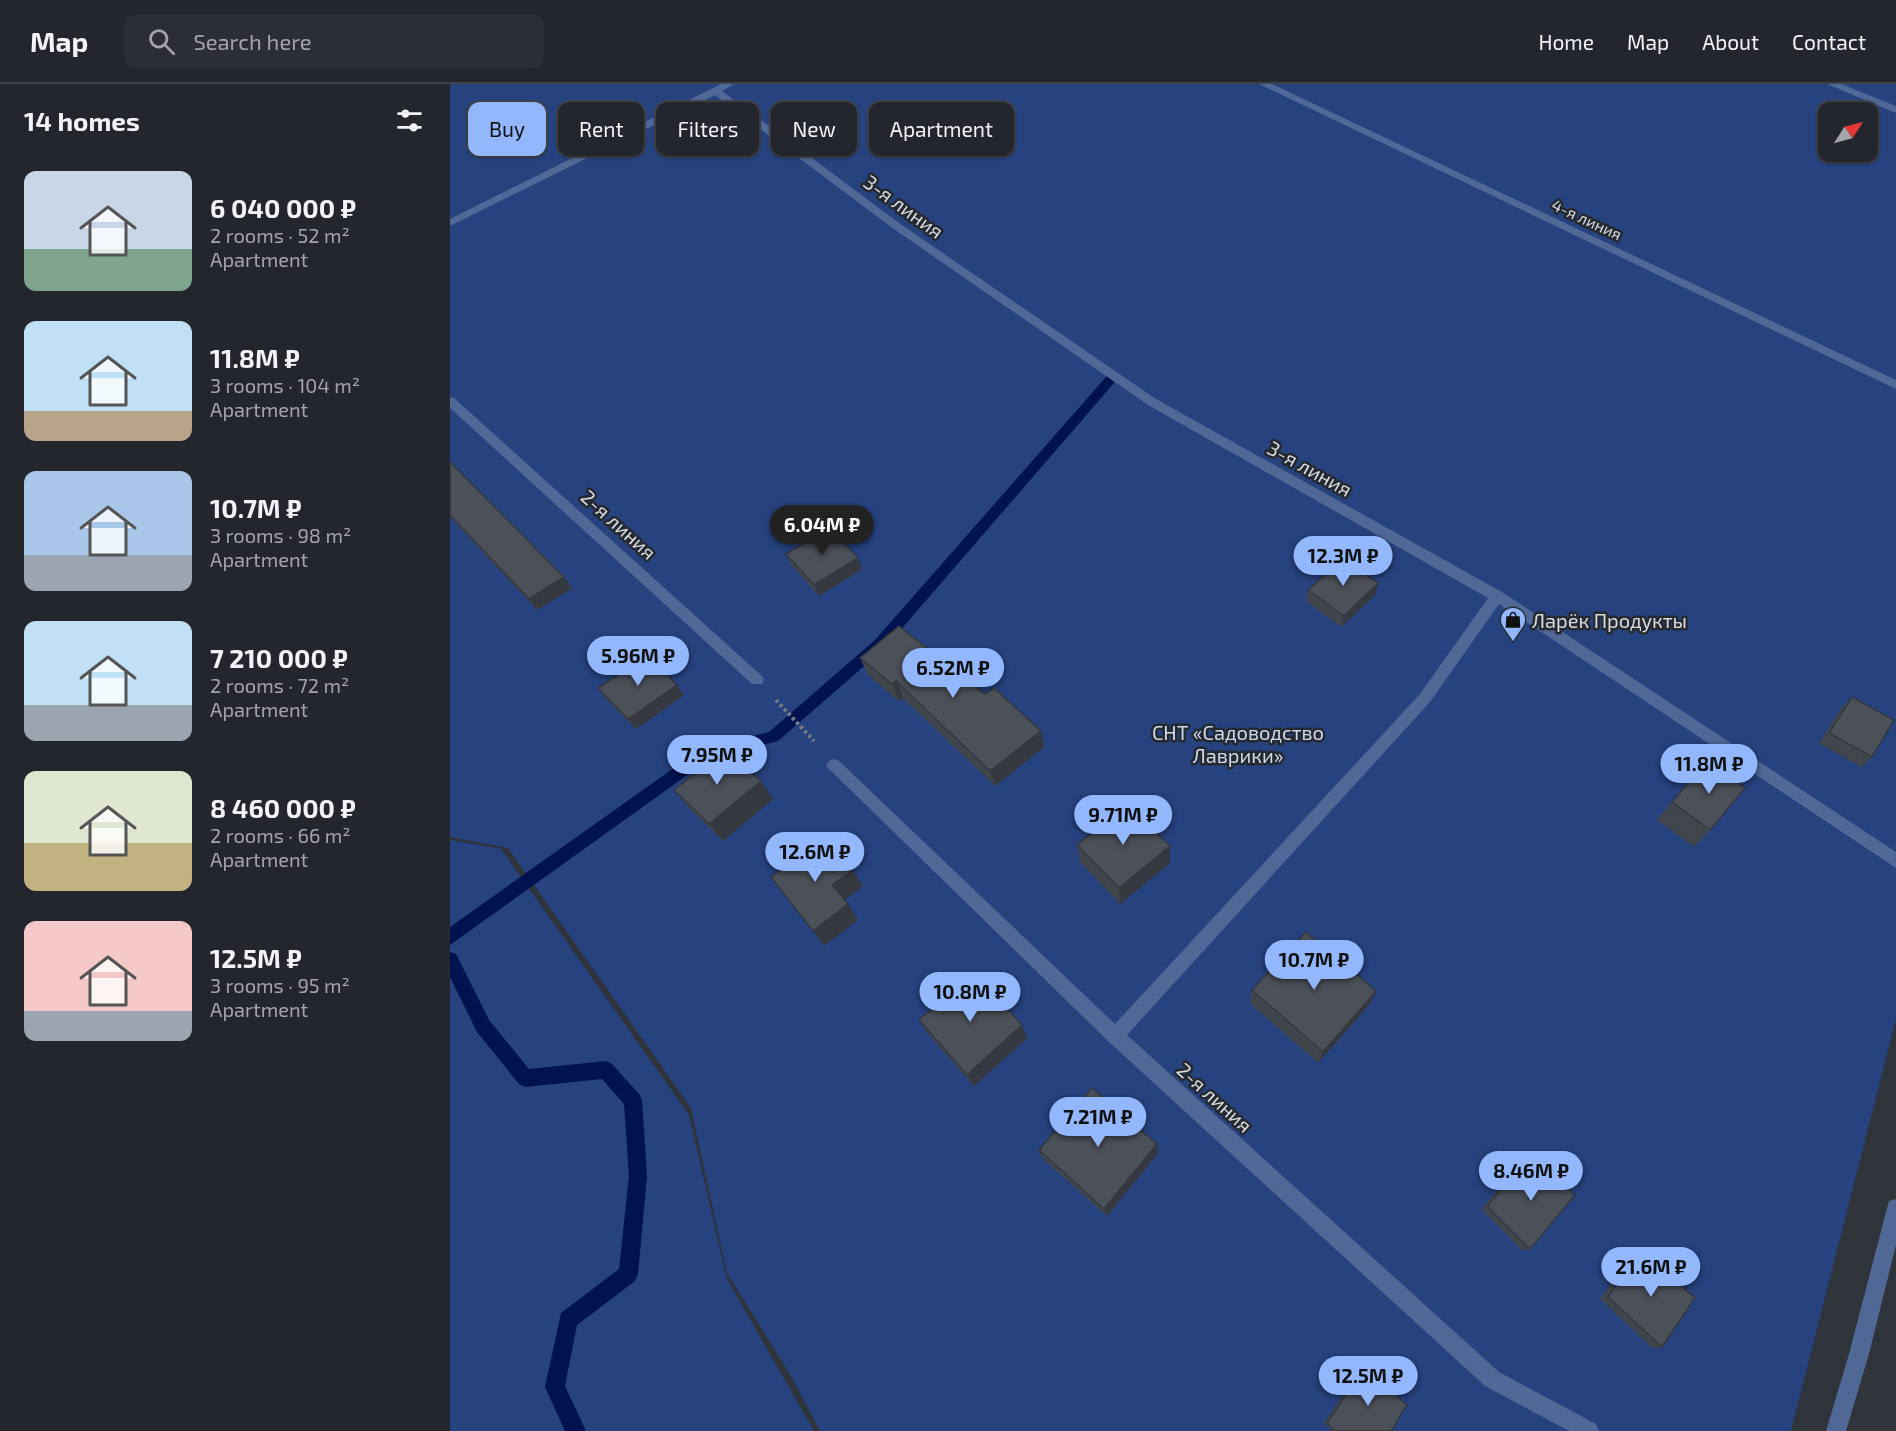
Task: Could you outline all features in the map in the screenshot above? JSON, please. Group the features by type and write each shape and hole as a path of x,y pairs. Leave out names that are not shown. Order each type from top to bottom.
{"street":[{"path":"450,223 729,84"},
{"name":"4-я линия","path":"1264,84 1896,385"},
{"path":"1832,84 1896,110"},
{"name":"3-я линия","path":"716,92 895,225 1152,402 1497,596 1896,861"},
{"name":"2-я линия","path":"450,401 758,680"},
{"path":"1115,1036 1425,698 1497,596"},
{"name":"2-я линия","path":"834,766 1115,1036 1492,1379 1589,1431"},
{"path":"1836,1431 1859,1353 1896,1208"}],"path":[{"path":"788,713 802,726"}],"green space":[{"name":"СНТ «Садоводство Лаврики»","path":"450,84 1896,84 1896,1019 1791,1431 820,1431 791,1376 727,1273 691,1108 508,848 450,837"},
{"path":"450,840 501,849 689,1115 727,1279 814,1431 450,1431"}],"building":[{"path":"450,462 564,577 529,599 450,515"},
{"path":"829,528 858,558 814,585 786,554"},
{"path":"1343,559 1378,583 1344,616 1308,590"},
{"path":"899,626 985,694 994,688 1041,731 990,771 896,681 892,684 860,658"},
{"path":"648,655 677,685 628,719 598,688"},
{"path":"1852,697 1894,720 1872,757 1829,733"},
{"path":"726,748 761,781 709,824 674,790"},
{"path":"1707,761 1745,788 1710,830 1672,802"},
{"path":"1127,805 1170,846 1119,888 1077,845"},
{"path":"826,837 853,870 832,885 848,904 813,931 771,877"},
{"path":"1306,932 1376,991 1323,1052 1252,990"},
{"path":"974,973 1022,1025 967,1075 919,1020"},
{"path":"1092,1088 1157,1144 1104,1209 1039,1150"},
{"path":"1532,1155 1575,1195 1530,1249 1487,1206"},
{"path":"1640,1250 1695,1298 1662,1347 1608,1297"},
{"path":"1364,1368 1407,1405 1391,1431 1335,1431 1327,1423"}],"waterway":[{"path":"450,937 707,753 773,737 880,644 1110,380"},
{"path":"450,960 483,1026 525,1078 606,1070 633,1100 638,1176 628,1274 568,1320 555,1387 576,1431"}],"place":[{"name":"Ларёк Продукты","path":"1513,643"}]}
